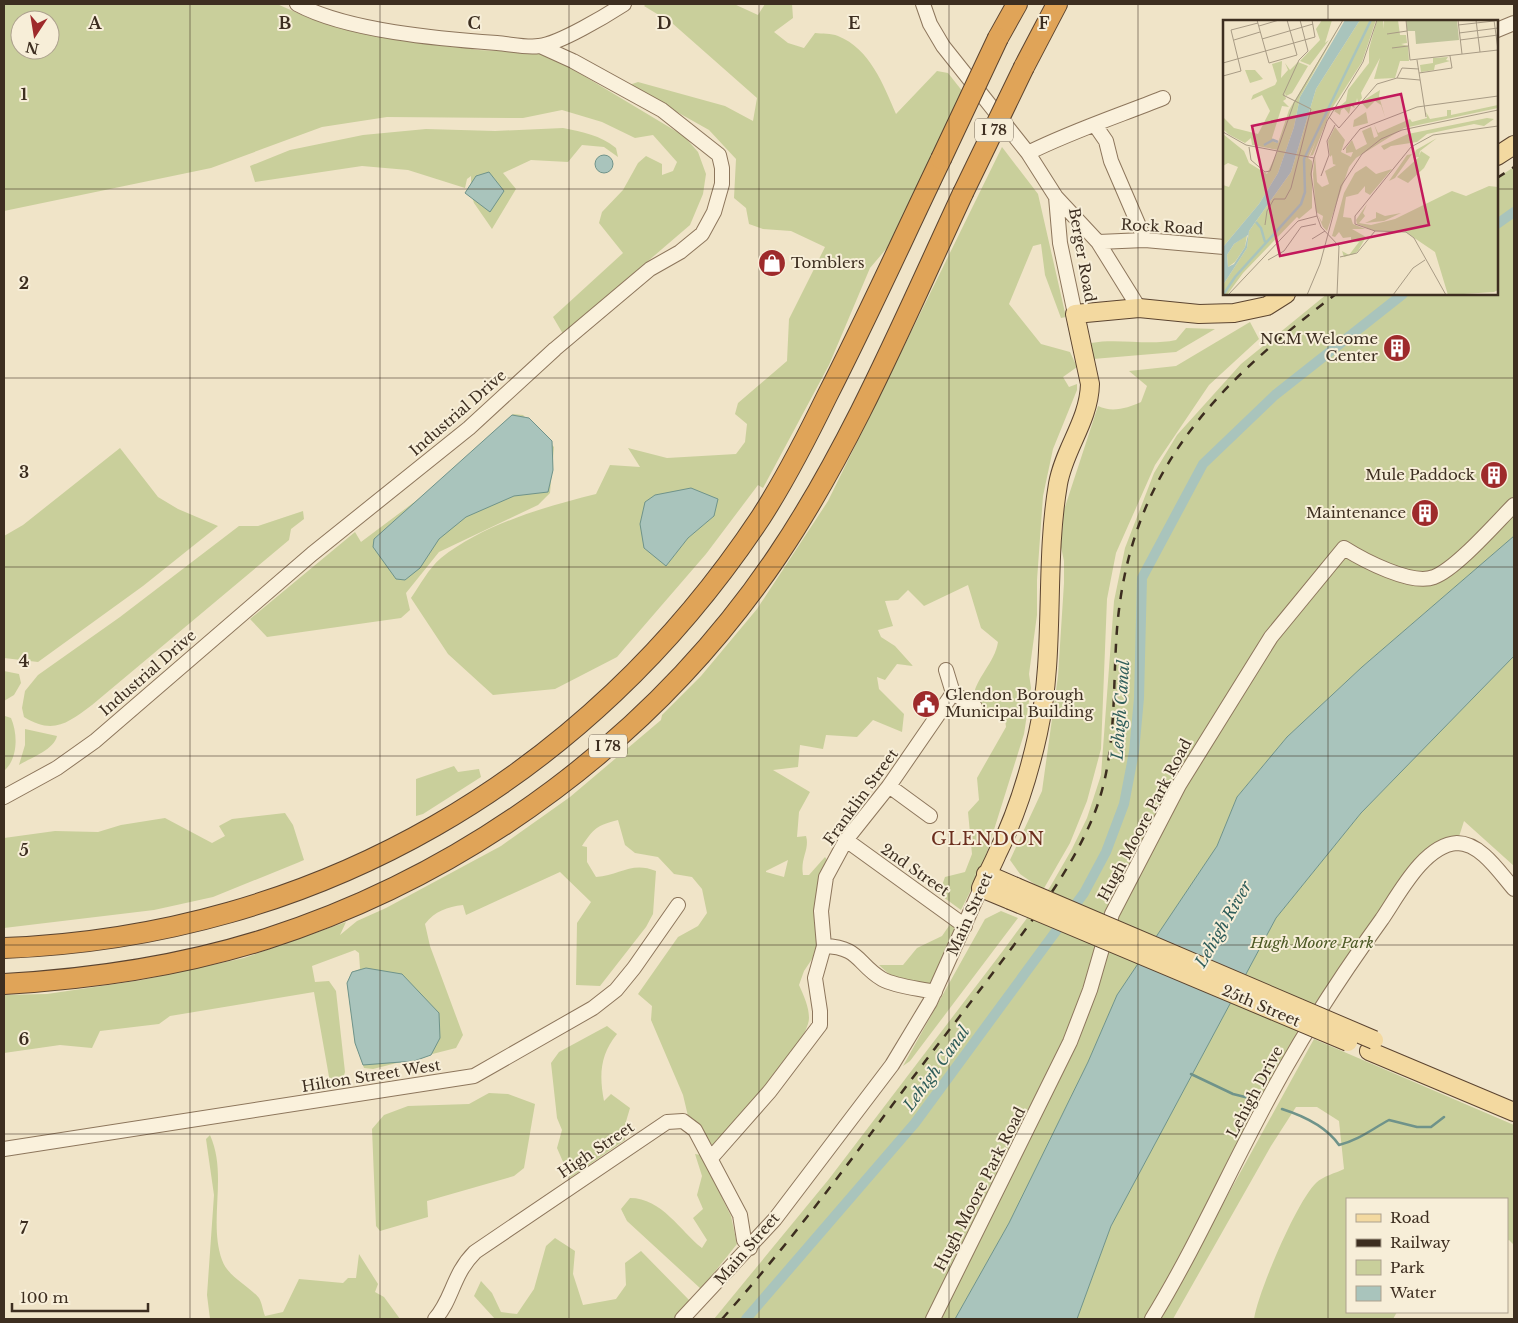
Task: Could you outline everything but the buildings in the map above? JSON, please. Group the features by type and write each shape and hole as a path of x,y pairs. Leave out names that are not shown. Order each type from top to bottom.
{"highway":[{"name":"I 78","path":"4,948 101,940 133,935 229,913 319,882 379,856 437,825 494,791 570,732 617,690 664,643 706,593 762,514 807,437 998,38 1017,4"},
{"name":"I 78","path":"4,984 89,976 167,964 264,940 366,901 446,860 504,824 581,770 636,722 696,660 730,620 778,554 846,437 1024,67 1057,4"}],"main road":[{"path":"1498,155 1514,145"},
{"path":"1075,314 1139,308 1199,314 1234,313 1266,306 1284,295"},
{"name":"Main Street","path":"984,881 998,854 1023,793 1039,731 1046,676 1053,523 1058,485 1090,395 1090,384 1075,314"},
{"name":"25th Street","path":"984,881 1459,1082 1514,1100"},
{"name":"25th Street","path":"1459,1082 1514,1112"}],"street":[{"path":"297,4 345,22 387,30 482,42 540,46 588,25 624,4"},
{"name":"Berger Road","path":"923,4 930,24 943,46 1028,153 1056,197 1060,243 1075,314"},
{"path":"1498,30 1514,23"},
{"name":"Industrial Drive","path":"4,797 57,768 95,741 312,554 468,428 555,349 650,269 680,252 702,234 714,212 722,184 722,168 719,155 683,124 662,110 573,61 540,46"},
{"path":"1028,153 1067,133 1095,125 1163,98"},
{"path":"1095,125 1106,141 1111,161 1145,240"},
{"path":"1056,197 1098,242 1139,308"},
{"name":"Rock Road","path":"1098,242 1145,240 1223,246"},
{"name":"Hugh Moore Park Road","path":"932,1319 1070,1042 1090,990 1112,914 1179,784 1270,637 1344,548 1364,561 1382,568 1412,577 1425,579 1434,577 1452,566 1514,505"},
{"path":"946,670 953,693 975,707"},
{"name":"Franklin Street","path":"711,1158 770,1091 820,1025 815,978 824,946 821,911 826,877 846,840 890,786 953,693"},
{"path":"890,786 930,816"},
{"name":"2nd Street","path":"846,840 965,926"},
{"name":"Lehigh Drive","path":"1152,1319 1286,1066 1335,984 1421,863 1441,847 1457,843 1468,846 1484,856 1514,889"},
{"name":"Main Street","path":"682,1319 775,1219 892,1065 935,992 984,881"},
{"name":"Hilton Street West","path":"4,1149 474,1076 593,1008 616,990 634,968 678,905"},
{"path":"824,946 840,947 850,951 884,979 935,992"},
{"name":"High Street","path":"435,1319 444,1306 459,1271 475,1252 667,1122 675,1120 690,1124 711,1158 740,1215 744,1240 750,1248"}],"green space":[{"path":"4,4 277,4 311,19 350,29 478,50 542,53 559,61 684,136 698,152 706,174 703,194 690,225 563,334 553,317 623,253 599,223 602,212 623,190 638,163 646,156 662,164 662,175 673,171 677,162 653,135 635,138 602,122 562,110 523,118 387,117 322,127 211,168 4,211"},
{"path":"646,4 734,4 758,15 765,4 792,4 793,18 774,32 788,43 804,48 815,33 835,35 849,42 867,58 886,91 896,114 937,71 948,73 963,92 887,248 870,268 829,365 763,488 758,485 706,554 617,657 555,689 493,695 448,654 411,598 429,572 441,558 458,546 495,526 535,511 596,494 610,465 640,467 628,448 667,458 736,454 745,442 747,424 735,414 738,403 787,361 789,319 825,247 791,231 763,229 749,224 746,208 734,198 736,159 709,130 629,85 638,82 725,106 753,121 757,98 672,23 644,6","holes":["655,495 714,516 688,538 666,566"]},
{"path":"563,128 604,140 616,148 618,157 604,147 582,145 568,162 531,160 503,173 516,189 492,229 474,203 471,194 471,176 467,179 465,188 408,170 362,166 255,182 250,166 290,150 363,135 426,129 495,131"},
{"path":"1002,147 1038,194 1066,317 1061,318 1045,275 1041,244 1033,246 1009,304 1041,344 1070,352 1077,367 1063,377 1069,387 1077,384 1077,390 1053,449 1043,496 1037,580 1037,615 1029,674 1031,688 1024,734 982,868 961,910 939,894 945,877 965,872 972,854 968,812 979,800 977,778 1006,727 1005,719 973,699 977,684 993,657 998,642 981,628 968,585 924,606 908,590 898,600 885,601 893,626 878,630 881,637 895,646 913,666 897,664 885,680 877,677 879,689 904,714 902,732 873,720 857,737 826,735 823,749 800,745 798,767 773,770 810,792 799,812 797,837 806,836 807,841 802,869 803,875 809,875 825,857 828,861 816,932 816,953 804,971 799,985 807,1006 809,1018 806,1030 784,1064 713,1146 688,1116 683,1095 651,1020 652,1006 638,994 678,937 698,926 707,913 702,889 692,877 674,874 658,857 635,853 625,845 618,820 596,828 590,835 582,846 587,847 587,862 596,877 640,867 656,871 653,914 646,927 600,986 576,985 577,923 591,902 560,872 466,915 463,905 447,908 437,913 425,924 430,946 463,1035 456,1048 373,1069 364,1068 355,1043 347,983 352,972 360,969 359,953 355,950 312,966 315,982 329,981 336,991 345,1072 341,1085 331,1088 314,992 170,1016 159,1024 100,1031 92,1048 60,1045 4,1053 4,995 47,994 142,980 244,958 346,922 340,935 357,921 386,908 501,846 570,797 661,720 662,715 701,676 757,609 828,501","holes":["788,860 784,877 766,872 766,871"]},
{"path":"1514,167 1514,536 1362,667 1287,737 1237,797 1217,846 1117,995 1088,1062 1009,1223 955,1319 714,1319 829,1179 1002,952 1050,887 1072,849 1087,818 1101,775 1114,601 1125,548 1154,473 1177,435 1241,364 1326,295 1498,295 1498,177"},
{"path":"1250,322 1259,339 1209,385 1155,465 1116,553 1107,599 1101,749 1087,801 1070,843 1043,890 1020,874 1010,860 1042,791 1058,676 1064,583 1064,561 1061,547 1064,510 1098,406 1109,409 1125,408 1141,402 1147,386 1129,371 1176,366"},
{"path":"1186,328 1215,329 1176,352 1093,359 1091,343 1112,341 1165,342 1176,340"},
{"path":"513,414 523,415 554,447 550,493 538,505 439,552 406,593 410,610 401,618 267,637 250,619 355,532 361,542 433,488"},
{"path":"120,448 158,497 178,509 218,526 143,586 38,662 4,658 4,536 23,525"},
{"path":"303,511 304,519 291,529 289,540 92,705 68,721 52,726 43,725 24,717 22,708 25,691 38,675 120,617 239,526 258,526"},
{"name":"Hugh Moore Park","path":"1514,656 1514,866 1464,821 1457,843 1441,847 1335,984 1166,1307 1314,1039 1514,1125 1514,1245 1508,1240 1508,1198 1346,1198 1346,1313 1396,1313 1393,1319 1254,1319 1270,1269 1279,1248 1308,1193 1319,1181 1344,1169 1339,1121 1317,1107 1296,1107 1271,1146 1173,1319 1077,1319 1111,1226 1276,918 1361,813"},
{"path":"4,671 19,674 21,683 14,695 4,701"},
{"path":"5,716 11,718 16,739 12,760 4,771"},
{"path":"25,729 57,736 47,749 19,765 25,745"},
{"path":"454,766 458,772 479,769 481,777 423,814 416,816 416,779"},
{"path":"285,813 293,825 304,860 297,863 213,897 154,910 4,928 4,838 55,831 98,832 121,825 165,818 212,843 225,836 219,826 232,819"},
{"path":"1001,911 1018,918 910,1061 903,1066 985,919"},
{"path":"951,923 957,928 934,980 927,986 890,975 879,965 903,965 917,948 942,936"},
{"path":"607,1026 617,1034 604,1058 601,1074 602,1092 604,1101 611,1094 630,1108 625,1125 625,1140 570,1178 557,1148 562,1130 557,1118 551,1063 559,1052"},
{"path":"489,1093 508,1094 535,1104 524,1168 514,1176 427,1201 428,1217 380,1231 376,1226 372,1129 384,1115 408,1106 469,1104"},
{"path":"210,1135 218,1166 217,1229 218,1245 222,1260 233,1276 259,1298 265,1316 283,1312 299,1279 343,1283 348,1278 356,1278 359,1254 378,1284 375,1292 384,1297 400,1319 210,1319 207,1295 214,1195 206,1139"},
{"path":"695,1154 701,1155 731,1216 737,1244 701,1289 627,1221 621,1209 630,1198 652,1203 670,1217 702,1248 707,1240 693,1218 703,1209 697,1195 702,1176"},
{"path":"555,1238 575,1251 573,1274 583,1305 616,1299 626,1285 625,1263 641,1251 691,1302 673,1319 495,1319 474,1296 481,1281 492,1293 501,1312 517,1314 534,1289 546,1246"}],"water":[{"path":"604,155 610,158 613,164 610,170 604,173 598,170 595,164 598,158"},
{"path":"489,172 504,191 490,212 465,193 476,176"},
{"path":"512,415 529,418 552,441 553,470 548,492 514,496 466,517 439,539 420,568 405,580 396,579 373,547 374,539"},
{"path":"691,488 718,499 714,516 688,538 666,566 644,548 640,524 645,502 655,495"},
{"name":"Lehigh River","path":"1514,536 1514,656 1361,813 1276,918 1111,1226 1077,1319 955,1319 1009,1223 1088,1062 1117,995 1217,846 1237,797 1287,737 1362,667"},
{"path":"366,968 402,974 439,1013 440,1038 431,1055 414,1061 363,1065 355,1043 347,983 352,972"}],"waterway":[{"name":"Lehigh Canal","path":"1498,223 1514,212"},
{"name":"Lehigh Canal","path":"746,1319 915,1123 1084,893 1106,852 1124,804 1134,752 1139,698 1142,578 1203,464 1275,395 1402,295"},
{"path":"1191,1074 1233,1094 1249,1098"},
{"path":"1282,1109 1314,1122 1328,1132 1339,1145 1359,1137 1389,1120 1417,1127 1431,1127 1444,1117"}],"railway":[{"path":"1498,177 1514,167"},
{"path":"722,1319 832,1185 1022,934 1064,873 1090,824 1105,777 1110,752 1117,629 1125,573 1140,522 1160,477 1186,436 1217,398 1253,362 1335,295"}],"place":[{"name":"Tomblers","path":"772,263"},
{"name":"NCM Welcome Center","path":"1397,348"},
{"name":"Mule Paddock","path":"1494,475"},
{"name":"Maintenance","path":"1425,513"},
{"name":"Glendon Borough Municipal Building","path":"926,704"}],"district":[{"name":"GLENDON","path":"988,839"}]}
